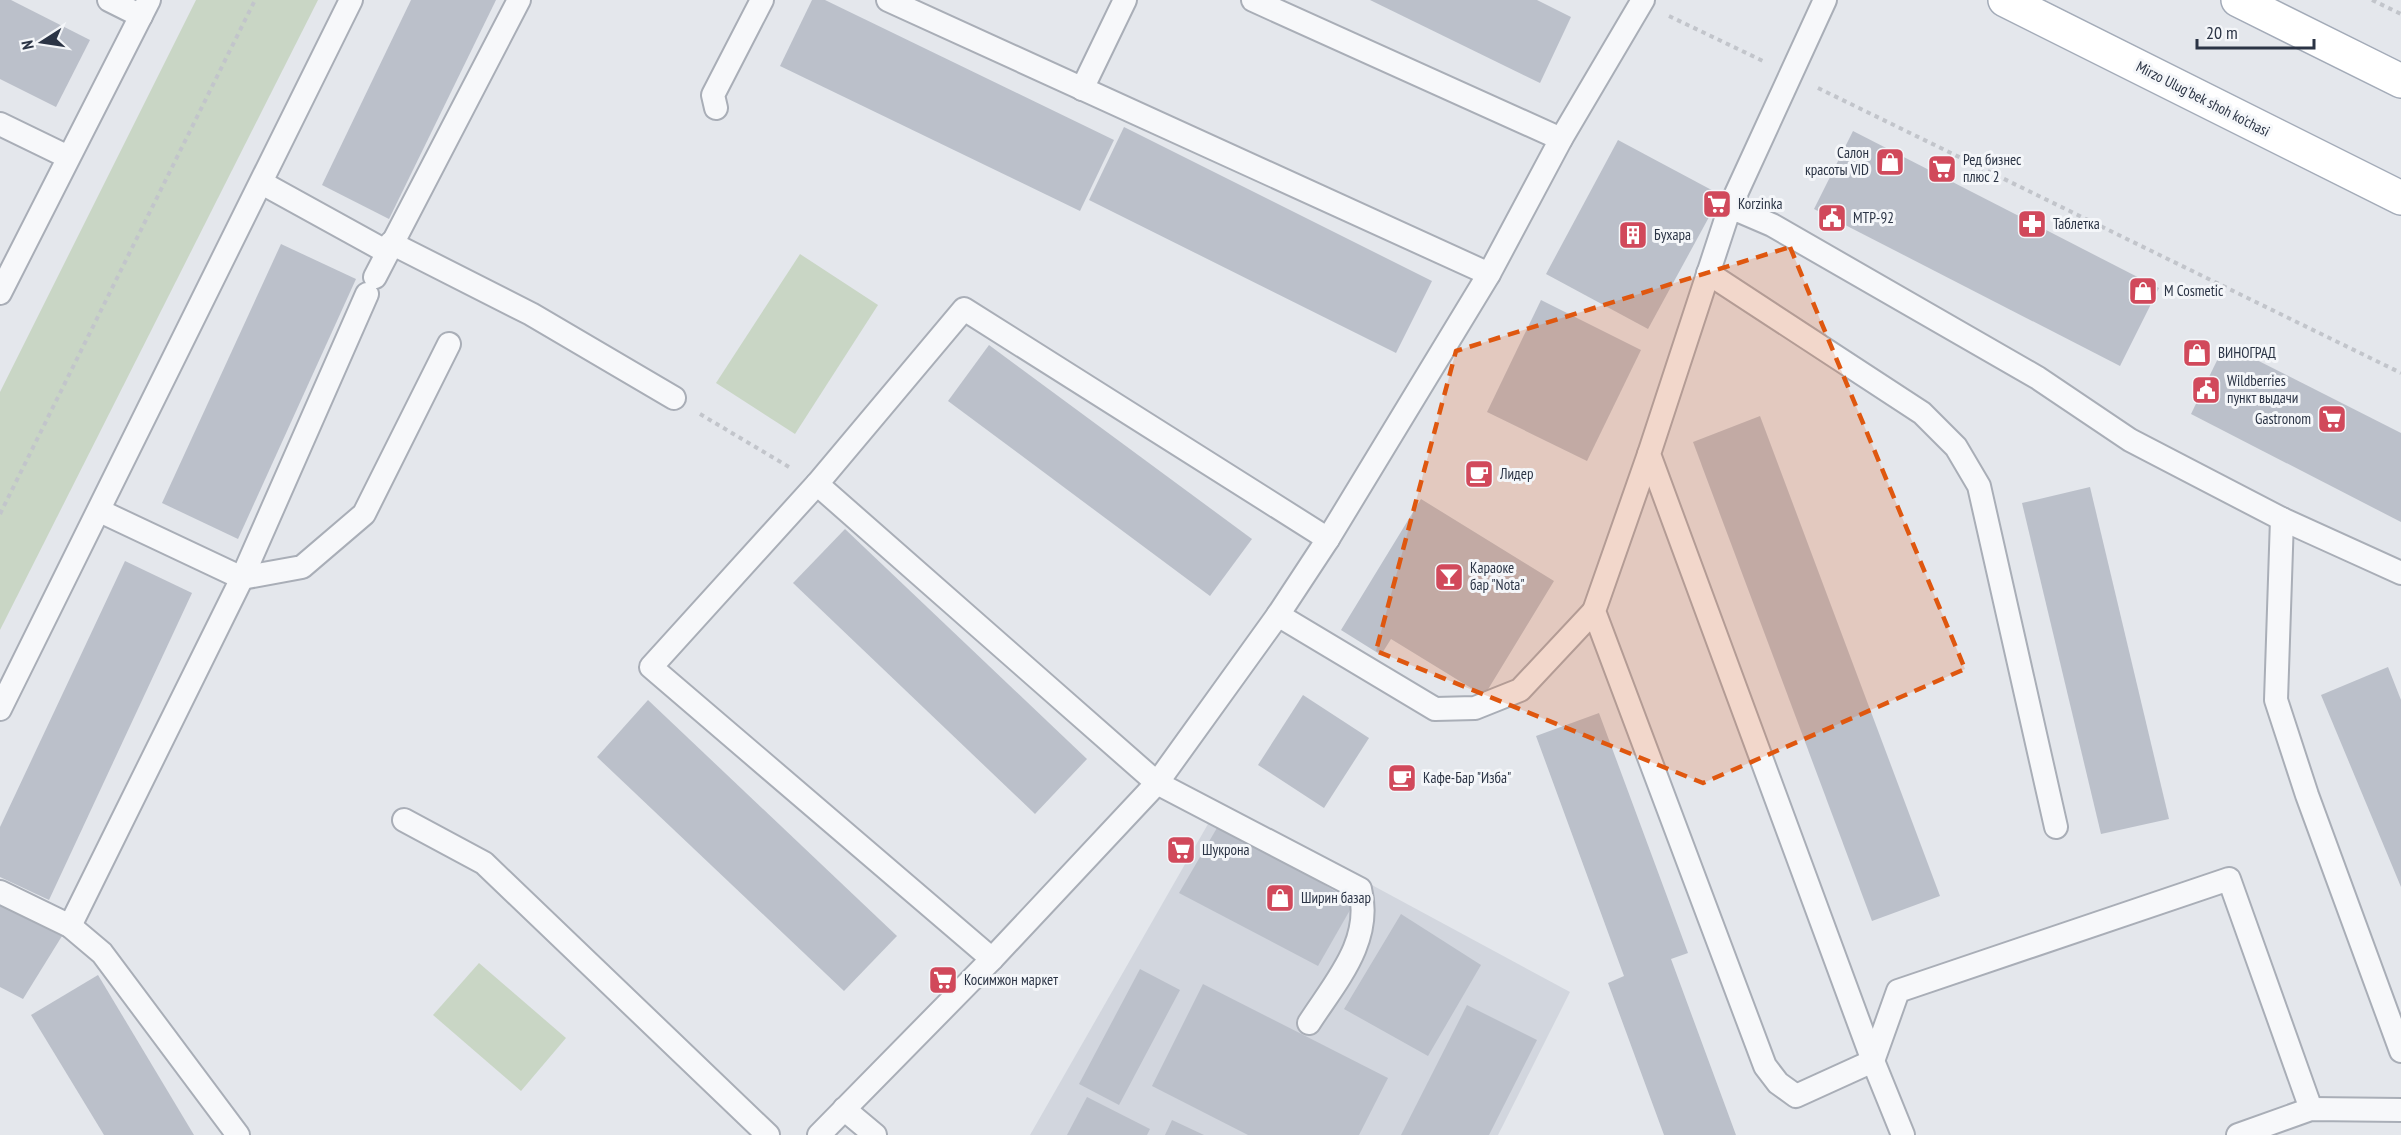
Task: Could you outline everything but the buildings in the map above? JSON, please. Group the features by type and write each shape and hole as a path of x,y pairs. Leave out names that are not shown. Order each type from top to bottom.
{"main road":[{"name":"Mirzo Ulug'bek shoh ko'chasi","path":"2005,0 2401,198"},
{"path":"2238,0 2401,81"}],"lane":[{"path":"0,293 145,8 109,0"},
{"path":"0,709 351,0"},
{"path":"70,926 242,578 389,247 519,0"},
{"path":"716,108 713,95 762,0"},
{"path":"888,0 1489,274"},
{"path":"1082,89 1125,0"},
{"path":"1253,0 1561,139"},
{"path":"1278,615 1435,709 1445,709 1475,708 1520,690 1594,611 1649,454 1730,207 1825,0"},
{"path":"819,1135 992,959 1156,783 1278,615 1328,539 1489,274 1561,139 1643,1"},
{"path":"0,124 68,157"},
{"path":"262,183 389,247 531,314 674,398"},
{"path":"1730,207 1772,225 2038,378 2130,440 2282,519 2401,573"},
{"path":"1708,273 1922,413 1956,447 1979,486 2056,827"},
{"path":"992,959 651,667 817,484 964,309 1328,539"},
{"path":"100,511 242,578 302,567 364,514 449,344"},
{"path":"1649,454 1873,1061 1903,1135"},
{"path":"817,484 1156,783 1360,889 1365,909 1363,930 1357,946 1309,1023"},
{"path":"2282,519 2276,700 2307,795 2401,1051"},
{"path":"1594,611 1765,1066 1778,1083 1796,1096 1873,1061 1898,992 2229,879 2311,1109"},
{"path":"404,820 484,863 768,1135"},
{"path":"0,892 70,926 102,953 238,1135"},
{"path":"844,1109 875,1135"},
{"path":"2238,1135 2311,1109 2401,1110"}],"path":[{"path":"0,514 255,0"},
{"path":"2372,0 2401,14"},
{"path":"1643,1 2401,373"},
{"path":"674,398 817,484"}],"highlighted area":[{"path":"1790,247 1965,669 1703,783 1376,651 1456,351"}],"shaded area":[{"name":"Ширин базар","path":"1220,803 1570,992 1498,1135 1030,1135"}],"green space":[{"path":"196,0 318,0 0,630 0,392"},
{"path":"800,254 878,305 795,434 716,383"},
{"path":"479,963 566,1038 521,1091 433,1015"}],"place":[{"name":"Салон красоты VID","path":"1890,162"},
{"name":"Ред бизнес плюс 2","path":"1942,169"},
{"name":"Korzinka","path":"1717,204"},
{"name":"MTP-92","path":"1832,218"},
{"name":"Таблетка","path":"2032,224"},
{"name":"Бухара","path":"1633,235"},
{"name":"M Cosmetic","path":"2143,291"},
{"name":"ВИНОГРАД","path":"2197,353"},
{"name":"Wildberries пункт выдачи","path":"2206,390"},
{"name":"Gastronom","path":"2332,419"},
{"name":"Лидер","path":"1479,474"},
{"name":"Караоке бар \"Nota\"","path":"1449,577"},
{"name":"Кафе-Бар \"Изба\"","path":"1402,778"},
{"name":"Шукрона","path":"1181,850"},
{"name":"Ширин базар","path":"1280,898"},
{"name":"Косимжон маркет","path":"943,980"}]}
